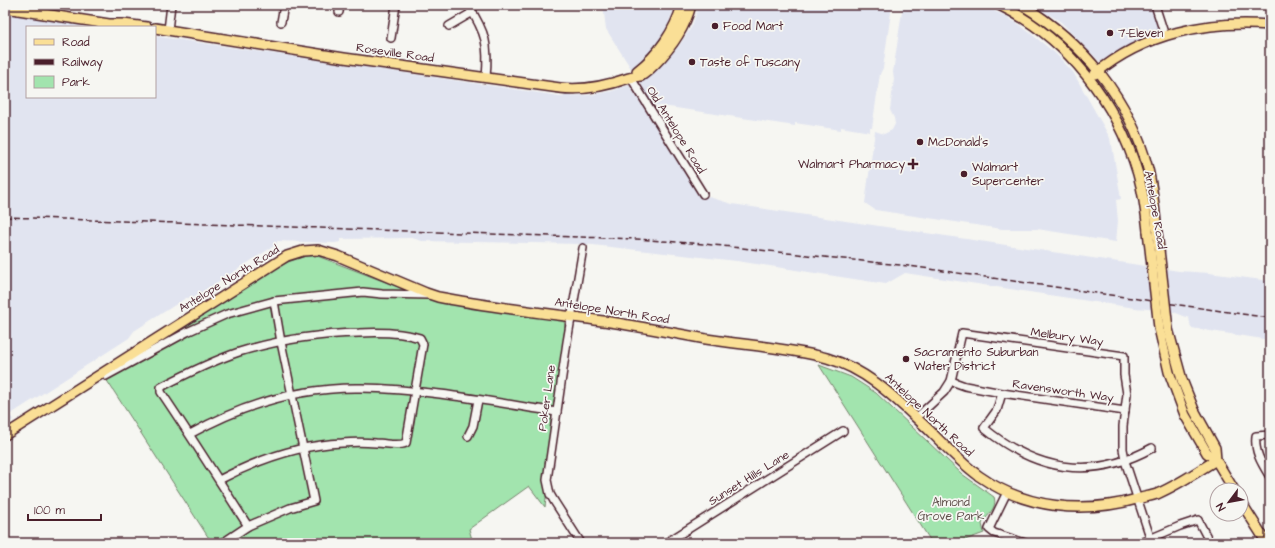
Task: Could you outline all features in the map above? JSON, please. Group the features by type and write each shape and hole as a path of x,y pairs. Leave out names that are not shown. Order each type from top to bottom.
{"main road":[{"name":"Roseville Road","path":"631,78 645,65 667,39 682,5"},
{"name":"Roseville Road","path":"156,28 318,54 571,89 602,87 640,76 649,70 668,50 683,27 691,5"},
{"name":"Antelope Road","path":"999,5 1022,17 1064,51 1089,79 1107,104 1116,120 1132,158 1142,188 1152,232 1169,372 1185,415 1207,453 1216,460 1229,482"},
{"name":"Antelope Road","path":"1022,5 1041,16 1081,51 1099,71 1120,102 1134,130 1145,159 1151,185 1152,232"},
{"path":"5,8 109,24 139,26"},
{"path":"1089,79 1110,63 1136,48 1165,36 1194,28 1224,24 1246,23 1270,25"},
{"name":"Antelope North Road","path":"5,435 287,256 302,251 318,250 338,256 435,296 809,354 828,359 853,369 890,393 967,466 986,480 1006,492 1045,504 1075,508 1110,506 1138,499 1170,488 1216,460"},
{"path":"1249,515 1267,543"}],"street":[{"path":"168,30 171,5"},
{"path":"281,22 284,5"},
{"path":"391,38 396,5"},
{"path":"468,5 482,28 486,43 488,58 486,78"},
{"path":"1155,5 1165,36"},
{"path":"449,26 473,12"},
{"name":"Old Antelope Road","path":"631,78 703,194"},
{"name":"Poker Lane","path":"581,543 554,501 548,486 547,474 583,248"},
{"path":"98,375 104,377 187,332 227,314 274,301 363,292 435,296"},
{"path":"224,542 248,526 290,508 314,501 274,301"},
{"path":"196,314 210,322"},
{"path":"219,480 258,462 303,448 341,443 375,443 401,446 406,444 423,344 420,338 411,335 364,333 326,334 281,342 238,352 161,387 161,392 190,434 219,480 248,526"},
{"name":"Melbury Way","path":"916,418 944,392 951,381 962,333 1124,356 1124,375 1127,394 1122,435 1125,460 1152,541"},
{"name":"Ravensworth Way","path":"951,381 965,386 1002,393 1125,411"},
{"path":"190,434 238,411 292,395 335,389 361,388 415,391 557,412"},
{"path":"1002,393 997,410 984,428 1019,452 1043,462 1067,467 1105,466 1125,460 1152,448"},
{"path":"468,436 473,426 478,400"},
{"name":"Sunset Hills Lane","path":"666,543 843,431"},
{"path":"1270,435 1256,436 1255,444 1258,456 1270,477"},
{"path":"1006,492 989,529 994,533 1025,543"},
{"path":"1140,543 1152,541 1180,526 1198,520 1210,543"}],"shaded area":[{"path":"603,5 675,5 667,28 650,55 632,70 606,29"},
{"path":"699,5 892,5 883,68 880,74 872,128 870,128 870,132 841,127 841,130 795,123 795,126 649,104 640,82 658,69 679,46 692,26"},
{"path":"903,5 981,5 1020,25 1055,53 1073,72 1110,138 1112,145 1121,199 1116,200 1118,221 1116,242 1037,229 1002,229 875,210 865,203 875,131 884,134 892,130 895,124 890,110 894,79 893,72"},
{"path":"1033,5 1153,5 1162,33 1134,42 1100,62 1061,22"},
{"path":"5,14 89,26 26,26 26,98 156,98 156,36 560,96 590,95 612,91 629,85 699,194 732,204 1179,271 1209,273 1270,281 1270,340 1191,328 1189,318 1171,311 1135,308 905,273 886,284 737,261 584,244 422,241 412,238 340,239 340,242 335,243 277,241 277,244 195,297 186,298 134,331 129,338 11,414 5,405"},
{"path":"5,407 13,420 5,425"}],"green space":[{"path":"312,254 417,294 463,307 564,321 565,327 545,507 529,486 469,529 473,543 212,543 104,376 257,278 288,262"},
{"name":"Almond Grove Park","path":"819,365 851,377 876,393 962,474 994,497 995,501 993,508 982,524 984,533 957,543 932,543"}],"railway":[{"path":"5,217 636,239 704,244 909,266 1270,318"}],"place":[{"name":"Food Mart","path":"715,26"},
{"name":"7-Eleven","path":"1110,33"},
{"name":"Taste of Tuscany","path":"692,62"},
{"name":"McDonald's","path":"920,142"},
{"name":"Walmart Pharmacy","path":"913,164"},
{"name":"Walmart Supercenter","path":"964,174"},
{"name":"Sacramento Suburban Water District","path":"906,359"}]}
